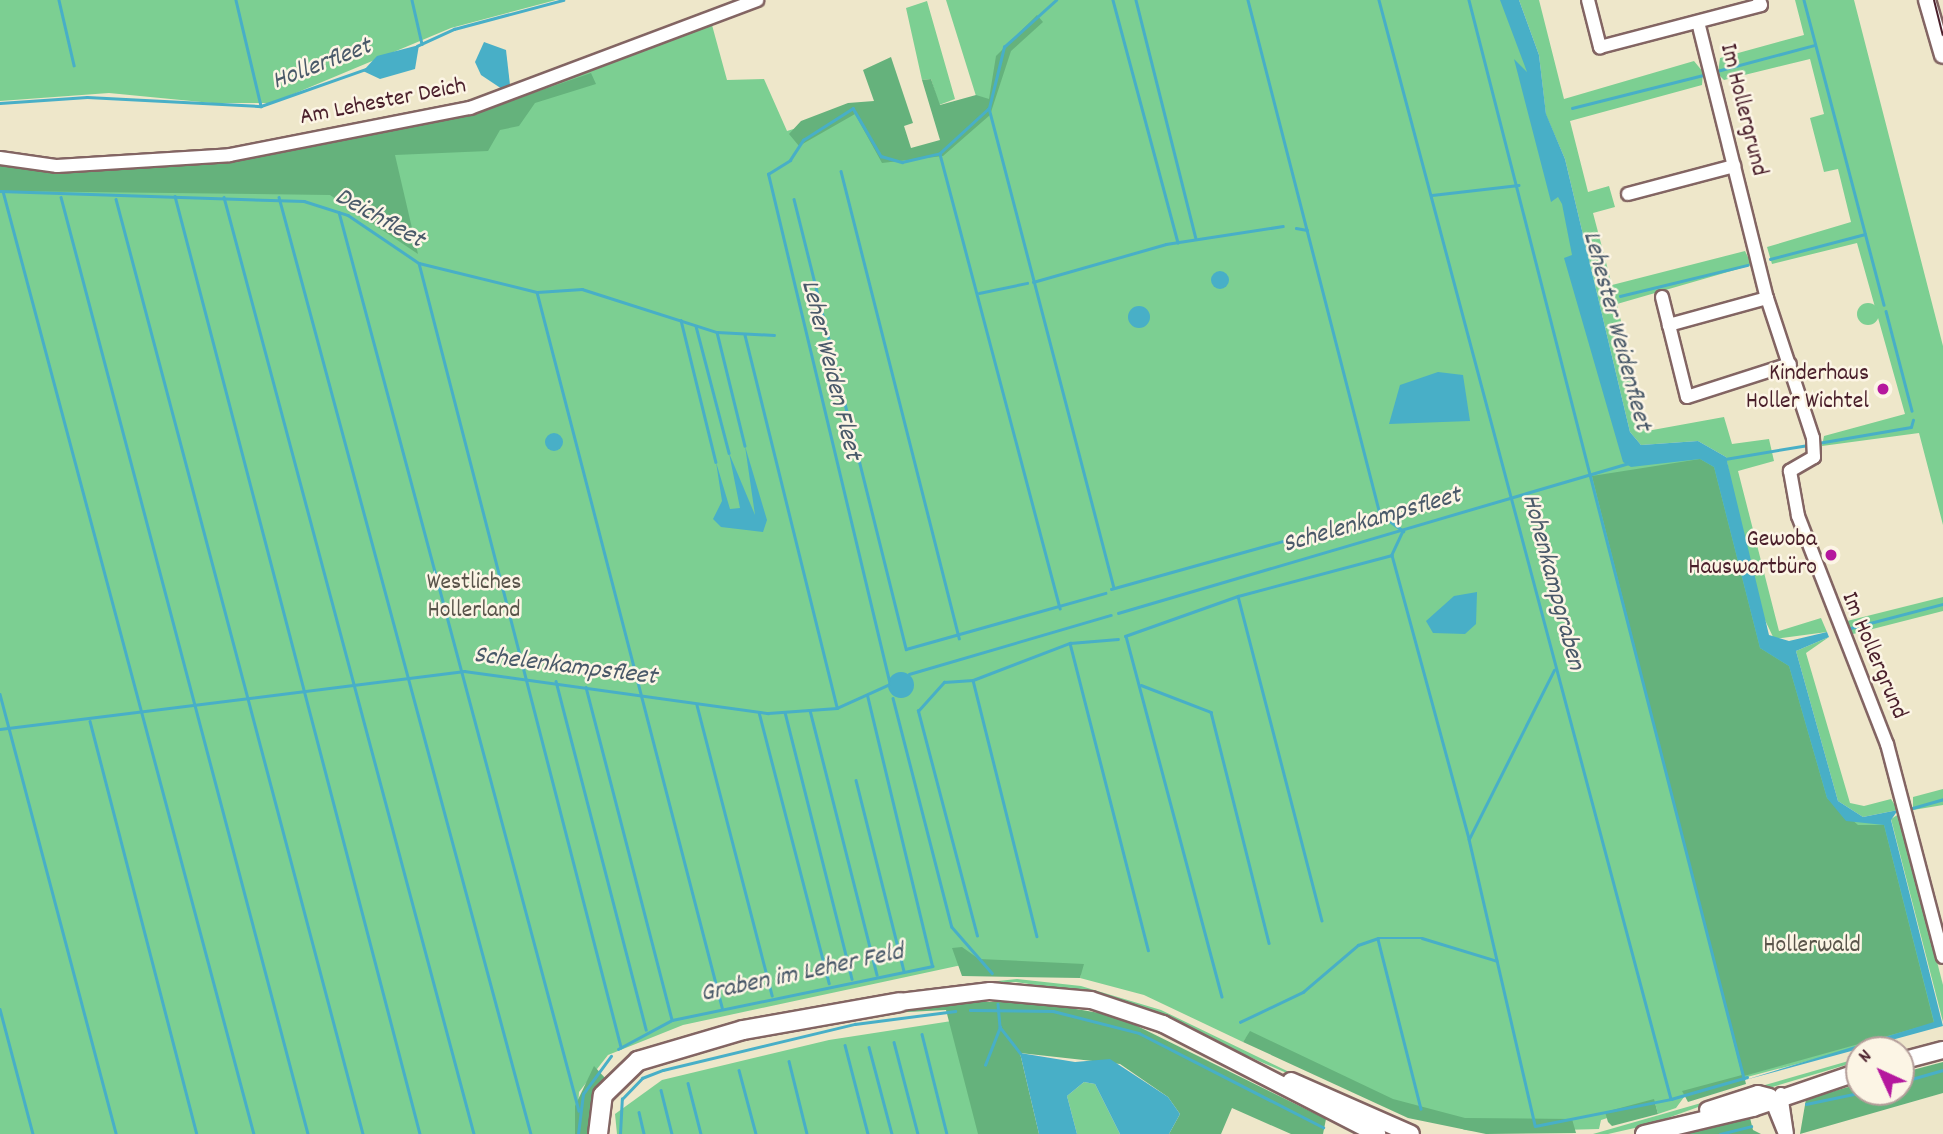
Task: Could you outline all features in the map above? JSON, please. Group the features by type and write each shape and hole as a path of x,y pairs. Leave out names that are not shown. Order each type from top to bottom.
{"highway":[{"path":"598,1134 603,1095 623,1070 682,1045 900,1002"},
{"path":"606,1134 609,1105 625,1080 763,1029"}],"main road":[{"path":"1927,0 1943,55"},
{"path":"900,1002 990,991 1091,1000 1163,1024 1361,1126 1411,1134"},
{"path":"1915,1057 1943,1050"},
{"path":"1644,1134 1754,1108 1776,1096 1845,1076"}],"street":[{"name":"Am Lehester Deich","path":"0,158 57,166 230,155 470,108 757,0"},
{"name":"Im Hollergrund","path":"1588,0 1600,47 1761,5 1759,0"},
{"name":"Im Hollergrund","path":"1698,22 1767,298 1814,444 1811,460 1793,467 1791,480 1814,571 1887,744 1943,957"},
{"path":"1628,194 1734,166"},
{"path":"1662,297 1686,397 1790,364"},
{"path":"1669,325 1767,298"},
{"path":"1776,1096 1786,1134"}],"green space":[{"path":"0,0 556,0 451,28 272,103 212,103 109,93 0,101"},
{"name":"Westliches Hollerland","path":"946,0 1511,0 1629,460 1696,445 1719,460 1750,577 1726,457 1698,441 1641,445 1630,432 1565,159 1546,115 1539,55 1519,0 1539,0 1564,99 1694,61 1703,72 1702,85 1570,121 1588,192 1609,186 1615,207 1593,213 1612,285 1745,251 1752,265 1617,304 1647,431 1724,417 1732,444 1769,439 1774,461 1738,471 1779,631 1821,618 1827,632 1774,639 1755,599 1765,639 1787,649 1836,807 1865,822 1887,818 1940,1026 1902,1036 1845,1036 1845,1051 1687,1093 1676,1108 1658,1114 1655,1103 1601,1120 1599,1129 1488,1132 1465,1130 1246,1038 1243,1042 1144,995 1080,978 1081,972 971,963 683,1025 608,1055 579,1092 576,1134 0,1134 0,162 53,171 258,155 469,117 712,25 727,80 764,79 787,131 876,104 895,157 942,143 933,110 976,96"},
{"path":"1795,0 1854,0 1943,346 1943,525 1919,433 1822,446 1824,436 1905,414 1857,243 1772,264 1767,247 1851,222 1838,169 1824,172 1810,118 1824,114 1810,59 1724,80 1718,74 1720,58 1804,35"},
{"path":"927,1 955,99 939,105 931,79 922,80 906,8"},
{"path":"1037,15 1043,22 1011,51 990,115 943,156 882,163 855,114 799,146 789,134 801,121 848,103 874,101 863,70 891,57 913,123 904,126 911,148 940,140 922,80 931,79 940,105 976,95 989,99 996,56"},
{"path":"591,73 596,84 535,103 519,126 500,130 488,151 395,155 418,254 330,195 0,191 0,160 55,169 307,144 473,114"},
{"path":"1868,303 1876,306 1879,314 1876,322 1868,325 1860,322 1857,314 1860,306"},
{"name":"Hollerwald","path":"1700,459 1714,467 1760,648 1789,666 1827,798 1858,825 1884,825 1934,1023 1887,1036 1845,1036 1845,1048 1744,1076 1746,1084 1688,1102 1682,1091 1742,1075 1592,476"},
{"path":"1943,597 1943,611 1853,634 1846,627 1847,621"},
{"path":"1829,637 1806,653 1850,803 1864,806 1891,799 1898,810 1863,817 1838,801 1796,651"},
{"path":"1943,789 1943,805 1913,810 1913,797"},
{"path":"1899,814 1943,985 1943,1022 1891,819"},
{"path":"962,947 979,959 1084,964 1080,978 962,976 952,948"},
{"path":"1017,979 1081,986 1161,1010 1339,1096 1113,997 1016,982 960,985"},
{"path":"971,1002 1035,1002 1117,1016 1326,1119 1323,1134 1291,1134 1232,1108 1221,1134 1169,1134 1180,1114 1168,1097 1120,1064 1020,1053 1039,1134 978,1134 946,1010 888,1013"},
{"path":"958,1020 988,1134 617,1134 615,1114 662,1080 829,1040"},
{"path":"1250,1031 1393,1099 1465,1118 1572,1119 1576,1133 1486,1134 1408,1118 1243,1042"},
{"path":"1845,1062 1845,1065 1752,1093 1751,1089"},
{"path":"1943,1062 1943,1093 1915,1101 1915,1069"},
{"path":"594,1066 606,1079 593,1134 575,1134 575,1106"},
{"path":"1084,1082 1095,1084 1120,1134 1077,1134 1067,1096"},
{"path":"1845,1088 1845,1106 1898,1106 1800,1134 1806,1099"},
{"path":"1743,1091 1648,1125 1608,1134 1593,1134"},
{"path":"1654,1099 1658,1114 1612,1126 1608,1122 1605,1112"},
{"path":"1749,1114 1753,1130 1761,1134 1680,1134"}],"water":[{"path":"1500,0 1519,0 1539,55 1546,114 1565,159 1630,432 1641,445 1698,441 1726,457 1769,635 1789,641 1827,632 1829,637 1796,651 1838,801 1863,817 1898,810 1891,820 1943,1026 1906,1036 1888,1036 1934,1022 1884,825 1846,821 1827,798 1789,666 1760,648 1714,467 1700,459 1631,467 1623,462 1564,258 1572,255 1562,204 1558,197 1551,202 1514,59 1527,72"},
{"path":"484,42 506,50 510,85 502,89 481,75 475,62"},
{"path":"419,45 415,69 380,79 363,71 377,56"},
{"path":"1216,271 1224,271 1229,280 1227,287 1216,289 1211,284 1211,276"},
{"path":"1139,306 1149,313 1150,317 1143,327 1139,328 1129,321 1128,317 1135,307"},
{"path":"1438,372 1463,375 1470,421 1389,424 1400,385"},
{"path":"554,433 560,436 563,442 560,448 554,451 548,448 545,442 548,436"},
{"path":"745,446 767,520 763,532 721,527 713,519 722,501 716,462 730,509 740,508 729,453 755,515"},
{"path":"1477,592 1476,624 1465,634 1433,633 1426,621 1454,596"},
{"path":"901,672 910,676 914,685 910,694 901,698 892,694 888,685 892,676"},
{"path":"1845,1049 1845,1053 1745,1080"},
{"path":"1020,1053 1075,1062 1110,1059 1168,1097 1180,1114 1169,1134 1120,1134 1095,1084 1084,1082 1067,1096 1077,1134 1039,1134"}],"waterway":[{"path":"59,0 74,65"},
{"path":"236,0 261,106"},
{"path":"412,0 422,44"},
{"name":"Hollerfleet","path":"417,46 454,29 563,0"},
{"name":"Leher Weiden Fleet","path":"889,681 768,174 790,160 803,140 853,108 881,156 902,162 940,153 989,108 1004,47 1056,0"},
{"path":"1113,0 1178,242"},
{"path":"1136,0 1196,238"},
{"path":"1248,0 1380,514 1403,531 1392,555 1469,839 1535,1126 1671,1099"},
{"name":"Hohenkampgraben","path":"1379,0 1671,1099 1747,1077"},
{"path":"1469,0 1744,1078"},
{"path":"1804,0 1884,305"},
{"path":"1717,71 1815,45"},
{"name":"Hollerfleet","path":"0,103 87,97 261,106 366,69"},
{"path":"1572,108 1703,75"},
{"path":"989,108 1114,588"},
{"path":"940,154 1060,608"},
{"path":"841,171 959,638"},
{"path":"1432,195 1518,185"},
{"name":"Deichfleet","path":"0,191 304,201 348,215 419,263 537,292 582,289 717,332 774,335"},
{"path":"3,191 254,1134"},
{"path":"175,196 420,1134"},
{"path":"61,197 308,1134"},
{"path":"224,197 474,1134"},
{"path":"279,197 531,1134"},
{"path":"116,199 363,1134"},
{"path":"794,199 906,649 1105,593"},
{"path":"339,212 579,1111"},
{"path":"1033,282 1166,244 1283,226"},
{"path":"1296,228 1307,230"},
{"path":"1770,259 1865,234"},
{"path":"419,263 621,1047"},
{"name":"Lehester Weidenfleet","path":"1620,296 1747,265"},
{"path":"979,293 1027,283"},
{"path":"537,292 722,1007"},
{"path":"1886,311 1912,411"},
{"path":"681,320 716,462"},
{"path":"696,326 729,453"},
{"path":"717,332 745,446"},
{"path":"745,335 837,708"},
{"path":"1818,443 1911,427 1913,420"},
{"path":"1725,459 1808,445"},
{"name":"Schelenkampsfleet","path":"1118,613 1629,463"},
{"path":"1111,589 1380,514"},
{"path":"1125,636 1238,596 1392,555"},
{"path":"1238,596 1322,920"},
{"path":"1847,629 1943,604"},
{"name":"Schelenkampsfleet","path":"909,674 1111,615"},
{"path":"1126,636 1222,996"},
{"path":"977,936 918,711 944,682 973,680 1070,643 1118,639"},
{"path":"1070,643 1148,950"},
{"path":"1469,839 1554,670"},
{"name":"Schelenkampsfleet","path":"0,729 464,671 768,713 837,708 888,685"},
{"path":"973,680 1037,936"},
{"path":"556,681 646,1030"},
{"path":"1141,685 1211,712 1269,943"},
{"path":"586,687 672,1020"},
{"path":"0,694 116,1134"},
{"name":"Graben im Leher Feld","path":"618,1049 672,1020 932,966 867,696"},
{"name":"Leher Weiden Fleet","path":"893,698 952,927 992,973"},
{"path":"697,705 772,995"},
{"path":"810,710 877,975"},
{"path":"759,712 829,983"},
{"path":"785,712 852,979"},
{"path":"90,721 197,1134"},
{"path":"856,780 904,971"},
{"path":"1909,809 1943,799"},
{"path":"1240,1022 1303,992 1358,945 1378,938 1422,938 1497,961"},
{"path":"1378,939 1421,1109"},
{"path":"998,1004 1000,1027 1020,1053"},
{"path":"0,1009 33,1134"},
{"path":"970,1010 1053,1011 1139,1033 1323,1127"},
{"path":"620,1134 622,1099 642,1078 663,1070 855,1024 955,1011"},
{"path":"985,1065 1000,1027"},
{"path":"922,1034 947,1134"},
{"path":"894,1042 918,1134"},
{"path":"845,1045 868,1134"},
{"path":"869,1047 892,1134"},
{"name":"Graben im Leher Feld","path":"578,1134 583,1094 611,1056"},
{"path":"789,1061 807,1134"},
{"path":"739,1070 756,1134"},
{"path":"1915,1078 1943,1070"},
{"path":"688,1083 701,1134"},
{"path":"661,1090 672,1134"},
{"path":"1806,1104 1845,1096"},
{"path":"639,1112 644,1134"},
{"path":"1720,1134 1751,1126"}],"tram line":[{"path":"1934,0 1943,35"}],"place":[{"name":"Kinderhaus Holler Wichtel","path":"1883,389"},
{"name":"Gewoba Hauswartbüro","path":"1831,555"}]}
